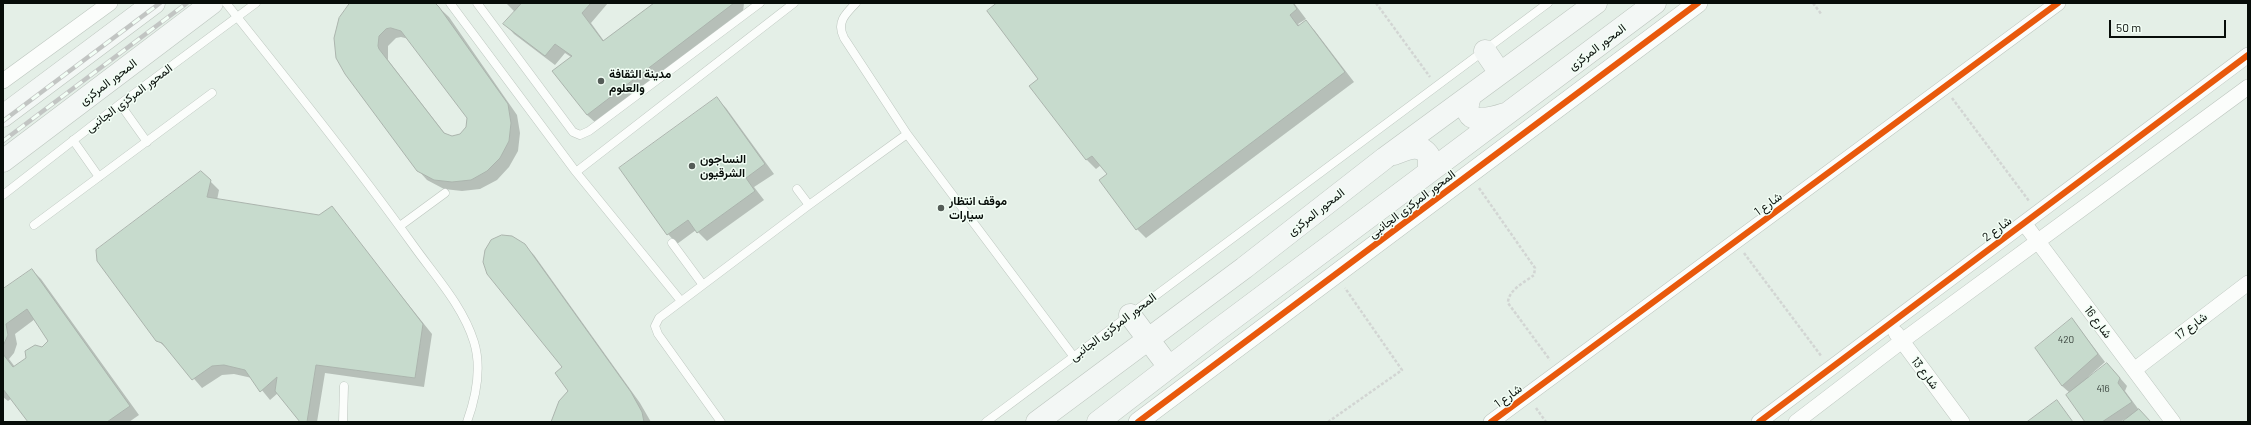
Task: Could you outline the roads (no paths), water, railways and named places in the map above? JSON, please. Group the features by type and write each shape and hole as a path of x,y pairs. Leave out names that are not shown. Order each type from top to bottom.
{"main road":[{"path":"3,116 154,3"},
{"name":"المحور المركزى","path":"3,161 212,3"},
{"name":"المحور المركزى","path":"1037,422 1385,158 1596,3"},
{"name":"المحور المركزى","path":"1098,422 1429,171 1513,111 1655,3"},
{"path":"1485,51 1500,73"},
{"path":"1470,97 1468,102 1470,112 1480,120 1489,119 1513,111"},
{"path":"1385,158 1412,148 1420,148 1429,156 1429,171"},
{"path":"1130,315 1147,340 1169,367"}],"street":[{"path":"3,82 110,3"},
{"name":"المحور المركزى الجانبى","path":"1145,420 1335,275 1698,3"},
{"name":"شارع 1","path":"1491,422 2058,3"},
{"name":"شارع 2","path":"1759,422 2248,55"},
{"path":"1796,422 1902,341 2248,87"},
{"name":"شارع 16","path":"2024,223 2173,422"},
{"name":"شارع 17","path":"2134,370 2248,283"},
{"name":"شارع 13","path":"1889,324 1962,422"}],"lane":[{"path":"226,3 400,226 464,315 474,343 478,373 474,402 467,422"},
{"name":"المحور المركزى الجانبى","path":"3,195 120,104 256,3"},
{"path":"450,3 576,172 681,301"},
{"path":"477,3 573,132 580,135 589,131 760,3"},
{"path":"576,172 794,3"},
{"path":"856,3 843,17 841,24 842,34 907,134 1074,357"},
{"name":"المحور المركزى الجانبى","path":"986,422 1547,4"},
{"path":"34,225 212,93"},
{"path":"120,104 147,142"},
{"path":"721,422 656,330 659,318 809,204 907,134"},
{"path":"73,140 98,177"},
{"path":"797,189 809,204"},
{"path":"400,226 445,193"},
{"path":"672,243 703,285"},
{"path":"343,422 344,386"}],"railway":[{"path":"3,121 160,3"},
{"path":"3,141 187,3"}],"place":[{"name":"مدينة الثقافة والعلوم","path":"601,81"},
{"name":"النساجون الشرقيون","path":"692,166"},
{"name":"موقف انتظار سيارات","path":"941,208"}]}
